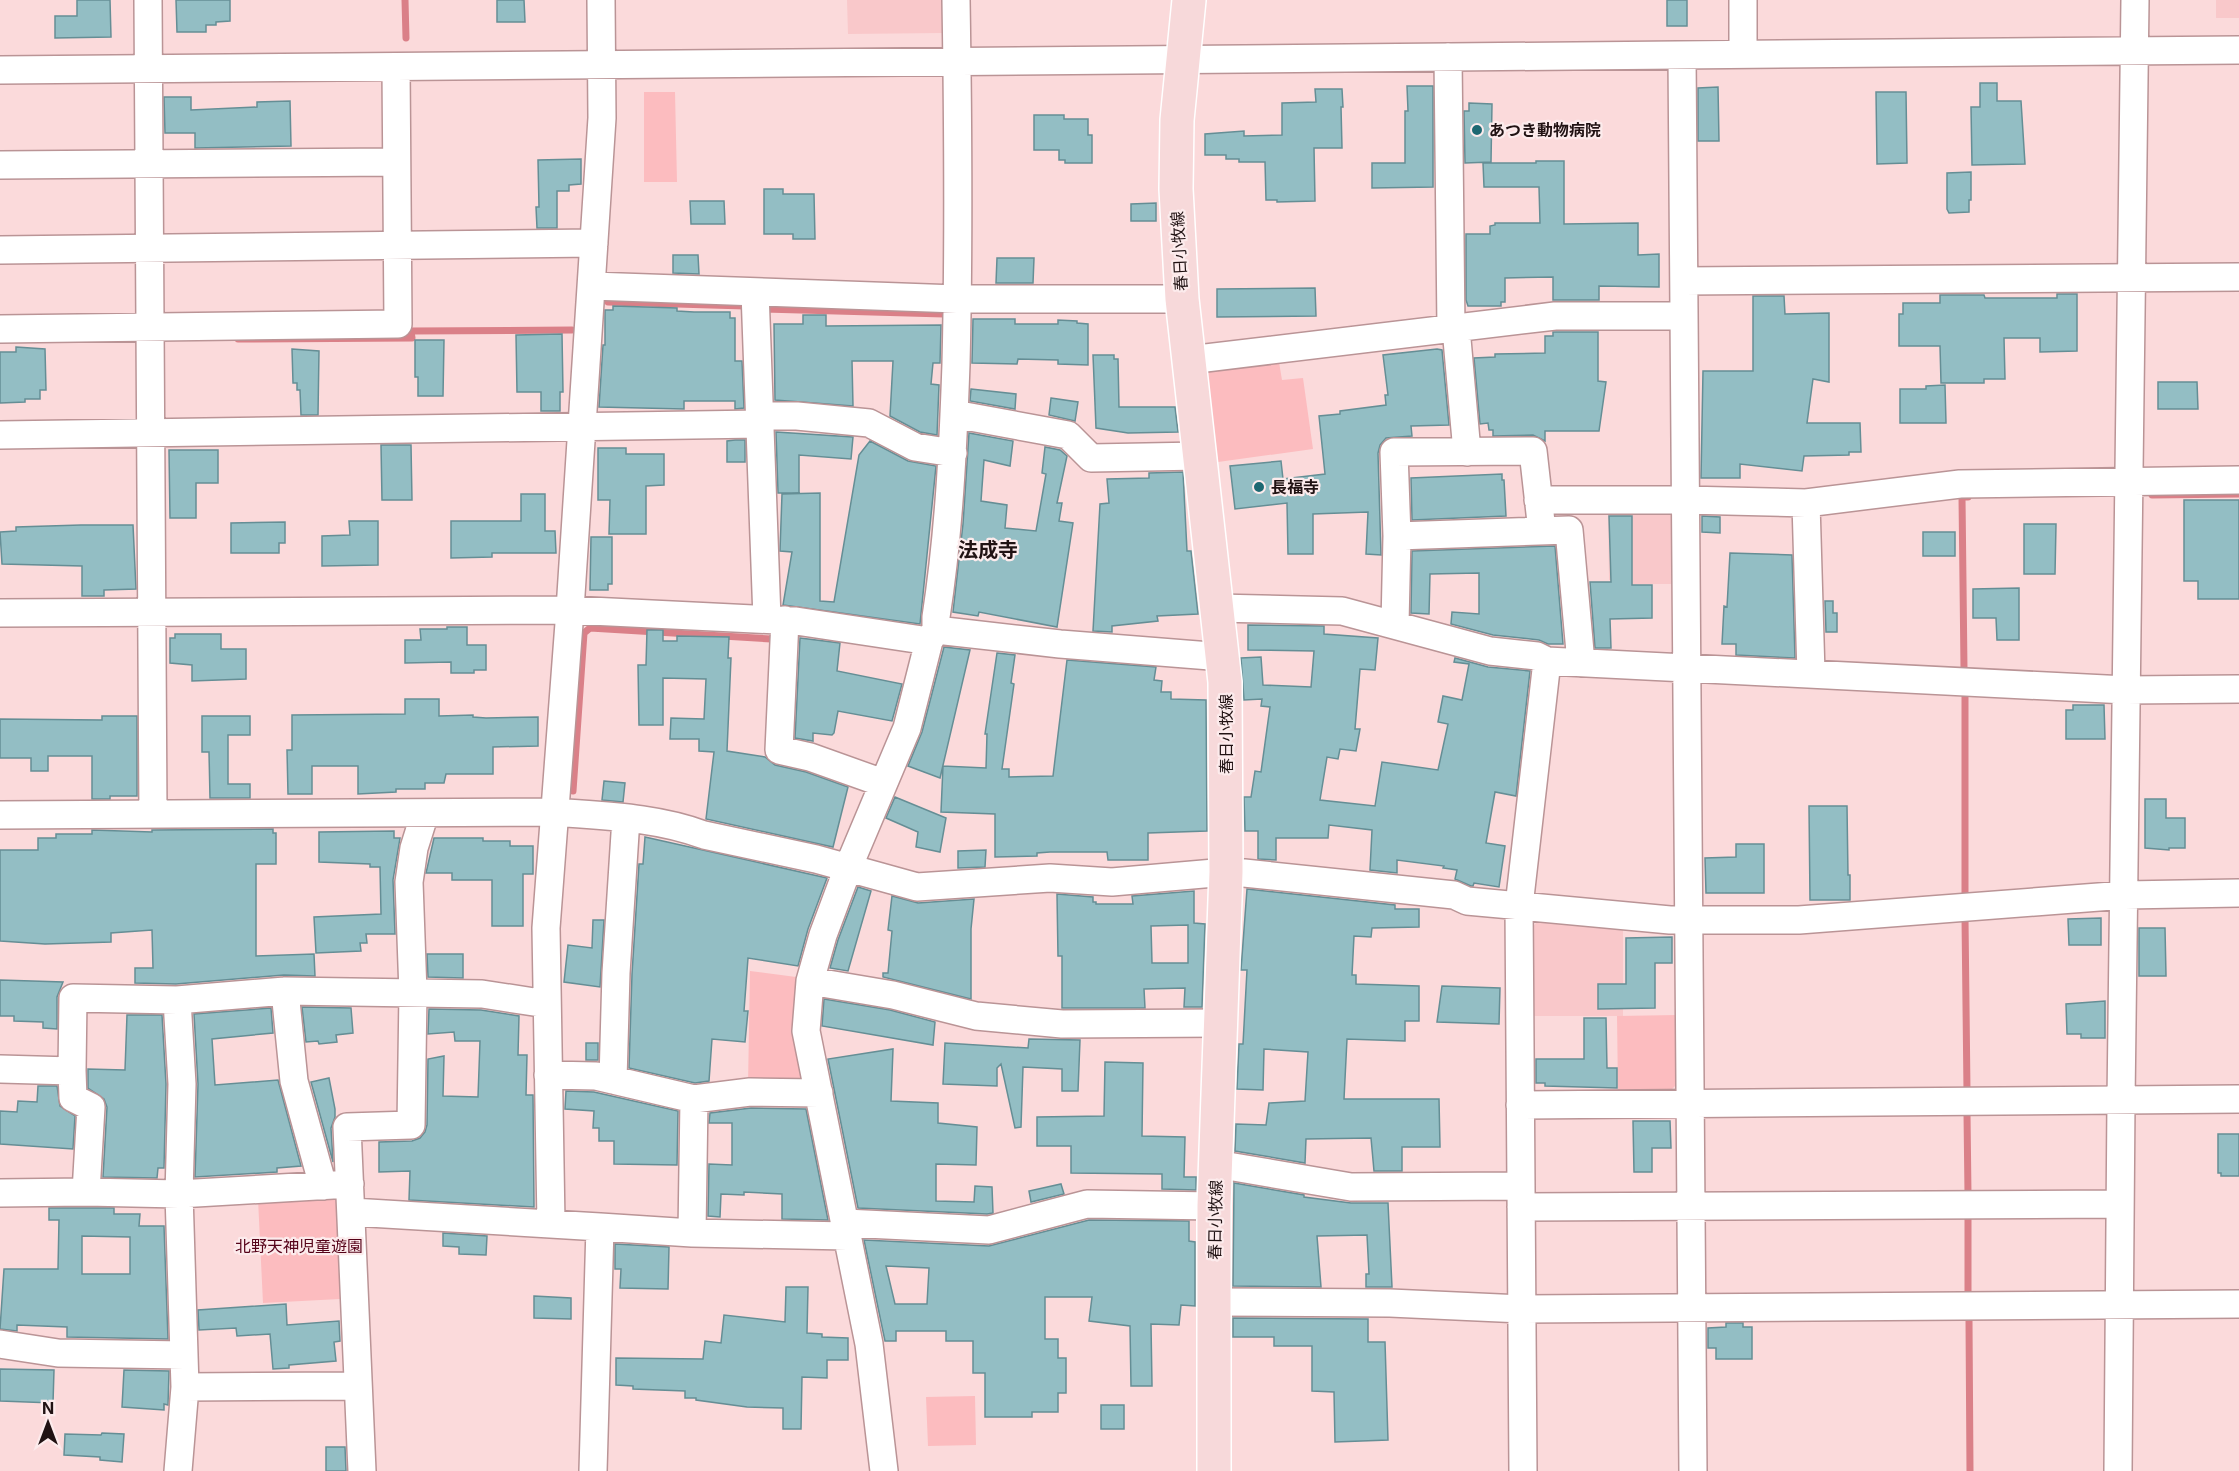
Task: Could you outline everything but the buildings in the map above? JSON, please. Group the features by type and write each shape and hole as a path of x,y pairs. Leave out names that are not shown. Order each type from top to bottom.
{"main road":[{"name":"春日小牧線","path":"1189,0 1177,120 1176,189 1182,299 1225,682 1226,872 1214,1206 1214,1471"}],"street":[{"path":"148,0 153,814"},
{"path":"551,1223 546,928 570,609 602,118 600,0"},
{"path":"884,1471 869,1344 806,1031 810,981 823,934 907,728 936,617 947,540 953,453 957,298 956,0"},
{"path":"1743,0 1743,54"},
{"path":"2118,1471 2135,0"},
{"path":"0,70 2239,50"},
{"path":"1682,55 1693,1471"},
{"path":"1448,57 1454,329 1467,452"},
{"path":"0,328 398,324 396,66"},
{"path":"0,165 396,162"},
{"path":"0,249 594,243"},
{"path":"1684,281 2239,277"},
{"path":"592,286 957,298 1182,299"},
{"path":"755,292 760,420 776,620 779,750 810,757 883,783"},
{"path":"1189,360 1555,316 1684,316"},
{"path":"954,414 1068,435 1091,458 1200,456"},
{"path":"0,435 581,426 760,420 797,416 869,423 915,447 953,453"},
{"path":"1395,624 1397,536 1394,452 1533,451 1542,531"},
{"path":"1538,500 1806,503 1960,484 2239,480"},
{"path":"1806,503 1811,674"},
{"path":"1397,536 1569,530 1581,663"},
{"path":"1217,608 1341,611 1490,651 1538,656 1547,661 2126,690 2239,688"},
{"path":"0,613 570,609 776,620 933,635 1222,657"},
{"path":"1523,1471 1519,906 1547,661"},
{"path":"0,815 554,812 626,818 689,830 704,836 848,868 917,888 1050,878 1112,882 1226,872 1454,896 1467,901 1688,920 1799,920 2125,895 2239,893"},
{"path":"363,1471 357,1386 347,1127 411,1125 413,993 409,882 414,848 425,813"},
{"path":"613,1080 616,973 626,818"},
{"path":"810,981 893,994 976,1016 1062,1024 1221,1023"},
{"path":"86,1192 91,1107 74,1098 72,1071 74,998 177,1000 285,991 482,994 547,1004"},
{"path":"285,991 294,1081 323,1186"},
{"path":"177,1000 182,1084 179,1194 185,1387 178,1471"},
{"path":"0,1069 72,1071"},
{"path":"548,1076 596,1076 694,1099 750,1092 819,1093"},
{"path":"692,1233 694,1099"},
{"path":"1520,1106 2239,1099"},
{"path":"1216,1164 1351,1187 1690,1206 2120,1204"},
{"path":"0,1192 179,1194 350,1184"},
{"path":"352,1212 692,1233 846,1229 989,1230 1087,1204 1214,1206"},
{"path":"593,1471 600,1227"},
{"path":"1214,1302 1390,1302 1522,1309 2239,1304"},
{"path":"0,1344 58,1353 184,1355"},
{"path":"185,1387 357,1386"}],"shaded area":[{"path":"847,0 942,0 942,33 848,34"},
{"path":"2216,0 2239,0 2239,18 2216,18"},
{"path":"1608,506 1671,513 1671,584 1612,584 1609,580"},
{"path":"1544,916 1623,925 1623,1016 1534,1016 1533,926"}],"green space":[{"path":"644,92 675,92 677,182 644,182"},
{"path":"1279,362 1282,380 1303,378 1313,449 1218,462 1206,376 1209,371"},
{"path":"750,971 796,977 801,985 809,1080 748,1086"},
{"path":"1677,1015 1677,1084 1670,1091 1618,1091 1617,1016"},
{"name":"北野天神児童遊園","path":"325,1196 336,1200 340,1299 263,1303 258,1199"},
{"path":"975,1396 976,1445 928,1446 926,1397"}],"waterway":[{"path":"405,0 406,38"},
{"path":"608,302 745,306"},
{"path":"764,313 764,309 944,314"},
{"path":"238,339 412,338 411,331 572,330"},
{"path":"2152,495 2239,494"},
{"path":"1964,668 1962,497 1968,497"},
{"path":"573,791 584,633 590,628 771,639"},
{"path":"1965,697 1965,898"},
{"path":"1965,918 1967,1091"},
{"path":"1967,1114 1968,1194"},
{"path":"1968,1217 1968,1297"},
{"path":"1969,1320 1970,1471"}],"place":[{"name":"あつき動物病院","path":"1477,130"},
{"name":"長福寺","path":"1259,487"}],"district":[{"name":"法成寺","path":"988,550"}]}
